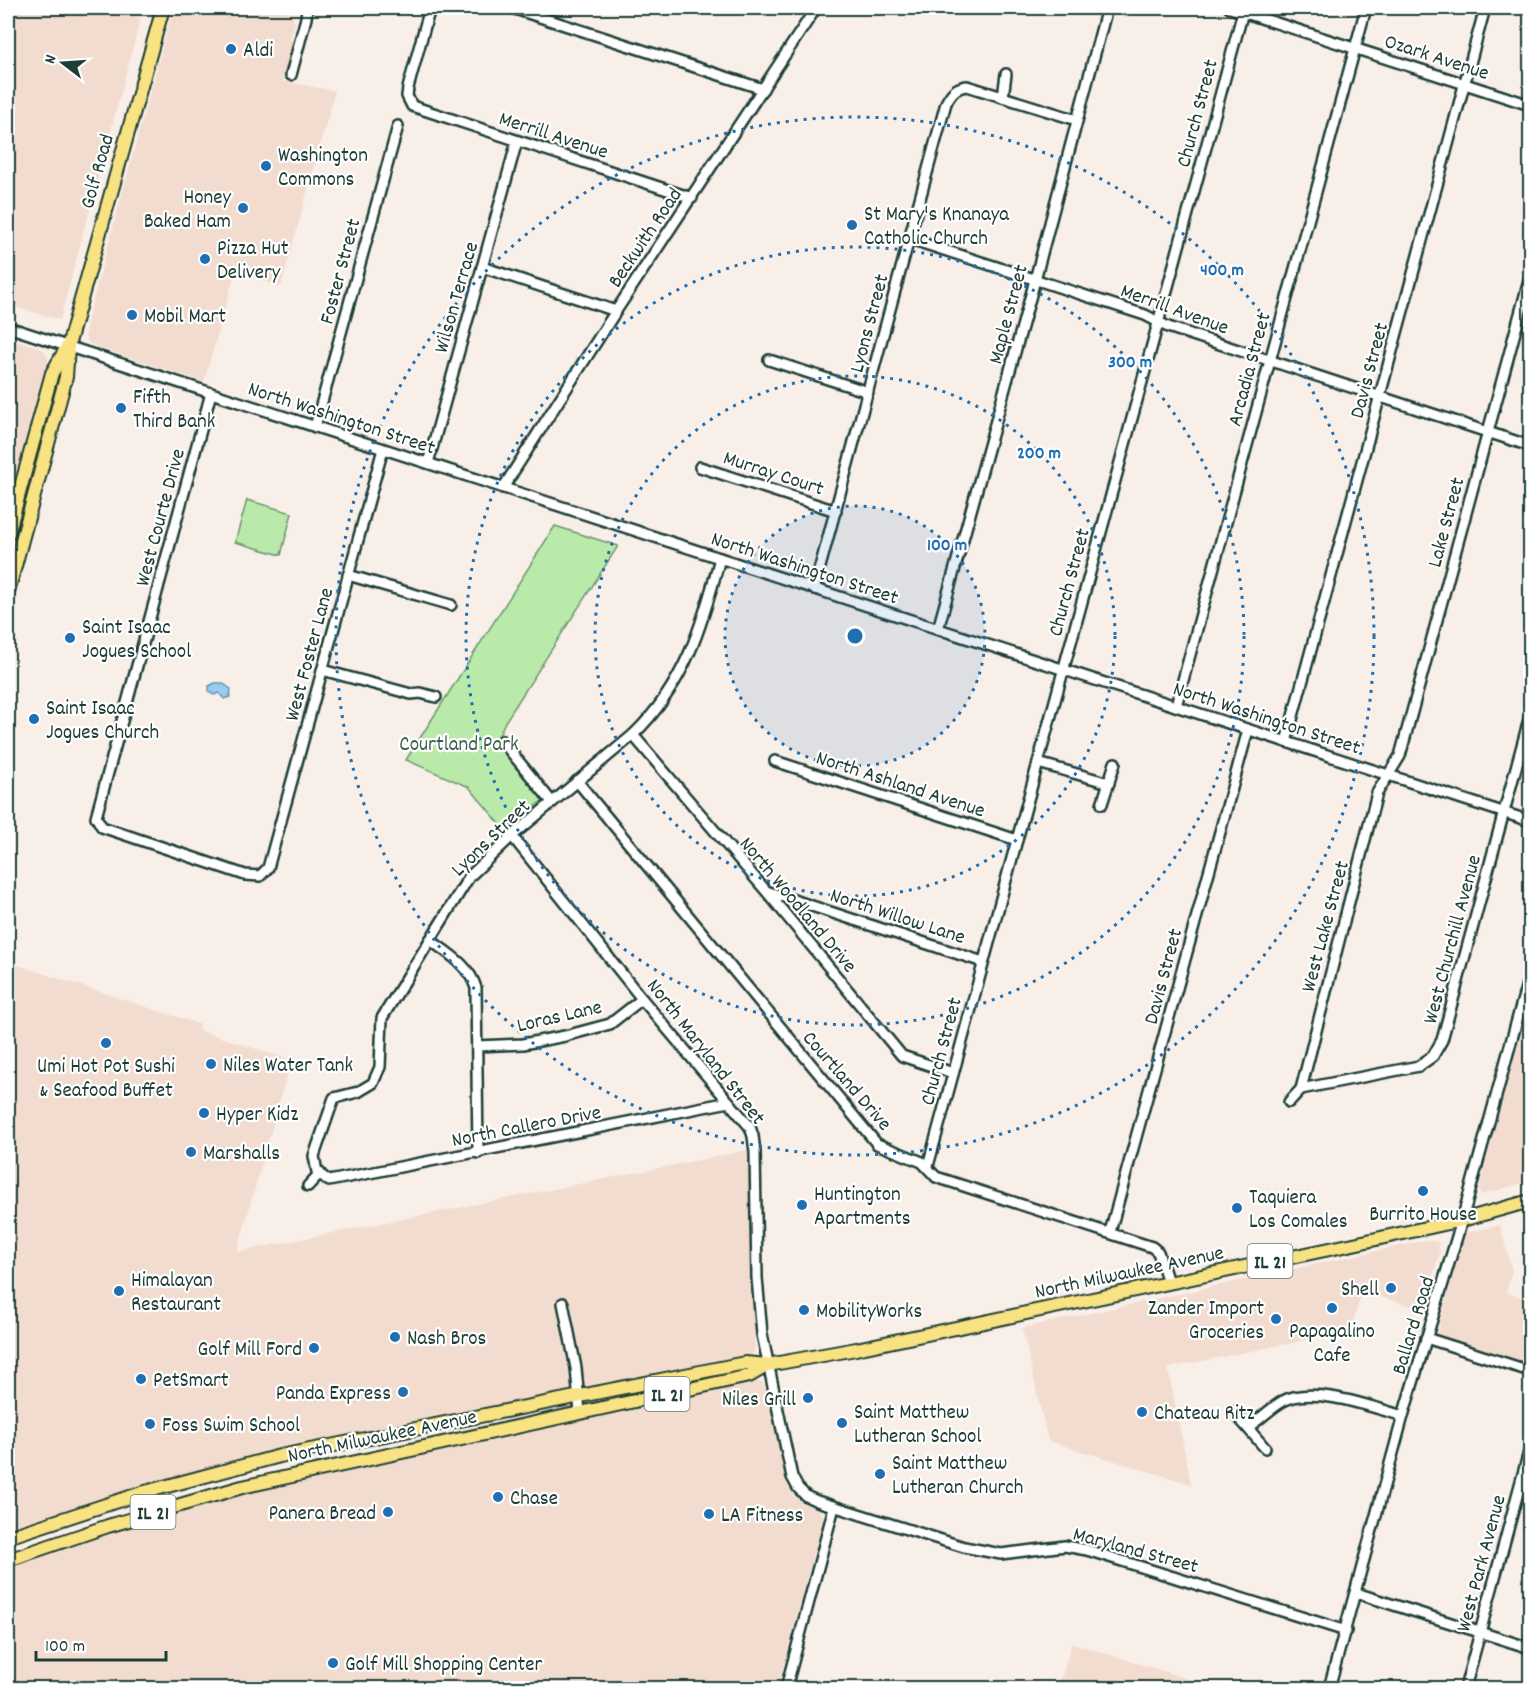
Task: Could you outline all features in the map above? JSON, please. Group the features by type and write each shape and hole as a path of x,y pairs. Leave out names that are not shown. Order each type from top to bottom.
{"main road":[{"name":"Golf Road","path":"68,346 163,8"},
{"path":"8,534 51,373 68,346"},
{"path":"8,592 66,377 68,346"},
{"name":"North Milwaukee Avenue","path":"8,1537 145,1492 258,1461 457,1419 580,1397 745,1363 768,1365 856,1349 1462,1220 1530,1201"},
{"name":"North Milwaukee Avenue","path":"8,1560 119,1522 242,1487 749,1376 768,1365"}],"street":[{"path":"291,75 307,8"},
{"name":"Merrill Avenue","path":"430,8 408,88 408,102 418,109 692,198"},
{"path":"512,8 763,89"},
{"name":"Beckwith Road","path":"503,488 616,311 816,8"},
{"name":"Maple Street","path":"938,629 1035,280 1107,8"},
{"name":"Ozark Avenue","path":"1230,8 1244,10 1530,105"},
{"name":"Arcadia Street","path":"1176,706 1366,8"},
{"name":"Davis Street","path":"1286,742 1485,8"},
{"name":"Church Street","path":"928,1166 1244,10"},
{"path":"1006,74 1003,97 1077,120"},
{"name":"Lyons Street","path":"814,589 946,103 950,94 957,88 967,86 1003,97"},
{"name":"Foster Street","path":"315,427 398,126"},
{"name":"Wilson Terrace","path":"428,463 517,141"},
{"name":"Merrill Avenue","path":"910,239 1146,315 1168,327 1530,446"},
{"path":"482,267 616,311"},
{"name":"Lake Street","path":"1388,775 1400,756 1530,277"},
{"name":"North Washington Street","path":"8,327 1530,821"},
{"path":"769,360 868,392"},
{"name":"West Courte Drive","path":"212,393 96,817 102,826 245,875 260,876 267,868"},
{"name":"West Foster Lane","path":"267,868 383,449"},
{"name":"Murray Court","path":"700,467 836,511"},
{"name":"Lyons Street","path":"320,1173 317,1172 314,1156 334,1098 358,1092 373,1083 380,1067 382,1018 469,877 512,836 633,735 651,717 689,657 706,610 720,558"},
{"path":"348,575 451,605"},
{"path":"322,670 411,694 420,693 436,697"},
{"name":"West Churchill Avenue","path":"1301,1089 1419,1066 1433,1056 1442,1040 1530,717"},
{"name":"Davis Street","path":"1110,1232 1248,730"},
{"name":"North Woodland Drive","path":"633,735 767,892 902,1056 953,1074"},
{"path":"502,741 552,802"},
{"name":"North Ashland Avenue","path":"775,761 1017,840"},
{"path":"1038,763 1109,783"},
{"path":"1102,804 1114,764"},
{"name":"West Lake Street","path":"1301,1089 1377,793 1388,775"},
{"name":"Courtland Drive","path":"577,781 877,1144 922,1162 936,1177 1152,1247 1158,1252 1168,1282"},
{"name":"North Maryland Street","path":"512,836 642,999 750,1127 755,1143 757,1278 768,1365"},
{"name":"North Willow Lane","path":"767,892 983,962"},
{"path":"430,940 462,963 473,977 476,988 478,1153"},
{"name":"Ballard Road","path":"1329,1689 1403,1416 1462,1220 1530,973"},
{"name":"Loras Lane","path":"477,1046 522,1044 610,1024 642,999"},
{"path":"1289,1102 1301,1089"},
{"name":"North Callero Drive","path":"320,1173 329,1181 729,1102"},
{"path":"308,1186 320,1173"},
{"path":"563,1303 576,1368 580,1413"},
{"path":"1426,1338 1530,1371"},
{"name":"Maryland Street","path":"768,1365 792,1477 806,1496 953,1544 1001,1554 1065,1546 1087,1550 1346,1631"},
{"path":"1249,1427 1281,1402 1293,1398 1337,1397 1403,1416"},
{"path":"1233,1411 1265,1448"},
{"name":"West Park Avenue","path":"1465,1689 1530,1448"},
{"path":"787,1688 834,1507"},
{"path":"1356,1593 1530,1648"}],"shaded area":[{"path":"8,8 107,8 141,18 60,320 8,305"},
{"name":"Washington Commons","path":"173,8 284,9 291,14 295,22 290,40 294,41 283,81 335,91 281,287 235,273 204,382 94,346 85,336"},
{"path":"8,339 45,351 49,362 8,517"},
{"path":"8,962 199,1024 198,1030 291,1060 237,1252 749,1150 754,1352 747,1358 631,1382 470,1410 278,1449 143,1485 8,1530"},
{"path":"1530,992 1530,1181 1481,1195 1479,1190"},
{"path":"1500,1225 1512,1271 1506,1292 1530,1300 1530,1374 1434,1343 1465,1233"},
{"path":"1427,1240 1438,1242 1440,1252 1423,1309 1362,1292 1350,1331 1168,1368 1191,1484 1048,1441 1022,1328"},
{"name":"Golf Mill Shopping Center","path":"753,1380 763,1383 786,1481 794,1497 819,1510 823,1517 778,1688 8,1688 8,1567 152,1519 219,1500 485,1438 533,1432 599,1414"},
{"path":"1072,1643 1218,1688 1058,1688"}],"green space":[{"path":"247,500 292,513 281,555 235,542"},
{"name":"Courtland Park","path":"555,526 618,546 505,722 496,742 543,800 505,830 469,787 406,760"}],"water":[{"path":"222,683 231,689 230,697 224,699 219,693 214,695 209,692 209,686"}],"place":[{"name":"Aldi","path":"231,49"},
{"name":"Washington Commons","path":"266,166"},
{"name":"Honey Baked Ham","path":"243,208"},
{"name":"St Mary's Knanaya Catholic Church","path":"852,225"},
{"name":"Pizza Hut Delivery","path":"205,259"},
{"name":"Mobil Mart","path":"132,315"},
{"name":"Fifth Third Bank","path":"121,408"},
{"name":"Saint Isaac Jogues School","path":"70,638"},
{"name":"Saint Isaac Jogues Church","path":"34,719"},
{"name":"Umi Hot Pot Sushi & Seafood Buffet","path":"106,1043"},
{"name":"Niles Water Tank","path":"211,1064"},
{"name":"Hyper Kidz","path":"204,1113"},
{"name":"Marshalls","path":"191,1152"},
{"name":"Burrito House","path":"1423,1191"},
{"name":"Huntington Apartments","path":"802,1205"},
{"name":"Taquiera Los Comales","path":"1237,1208"},
{"name":"Shell","path":"1391,1288"},
{"name":"Himalayan Restaurant","path":"119,1291"},
{"name":"Papagalino Cafe","path":"1332,1308"},
{"name":"MobilityWorks","path":"804,1310"},
{"name":"Zander Import Groceries","path":"1276,1319"},
{"name":"Nash Bros","path":"395,1337"},
{"name":"Golf Mill Ford","path":"314,1348"},
{"name":"PetSmart","path":"141,1379"},
{"name":"Panda Express","path":"403,1392"},
{"name":"Niles Grill","path":"808,1398"},
{"name":"Chateau Ritz","path":"1142,1412"},
{"name":"Saint Matthew Lutheran School","path":"842,1423"},
{"name":"Foss Swim School","path":"150,1424"},
{"name":"Saint Matthew Lutheran Church","path":"880,1474"},
{"name":"Chase","path":"498,1497"},
{"name":"Panera Bread","path":"388,1512"},
{"name":"LA Fitness","path":"709,1514"},
{"name":"Golf Mill Shopping Center","path":"333,1663"}]}
